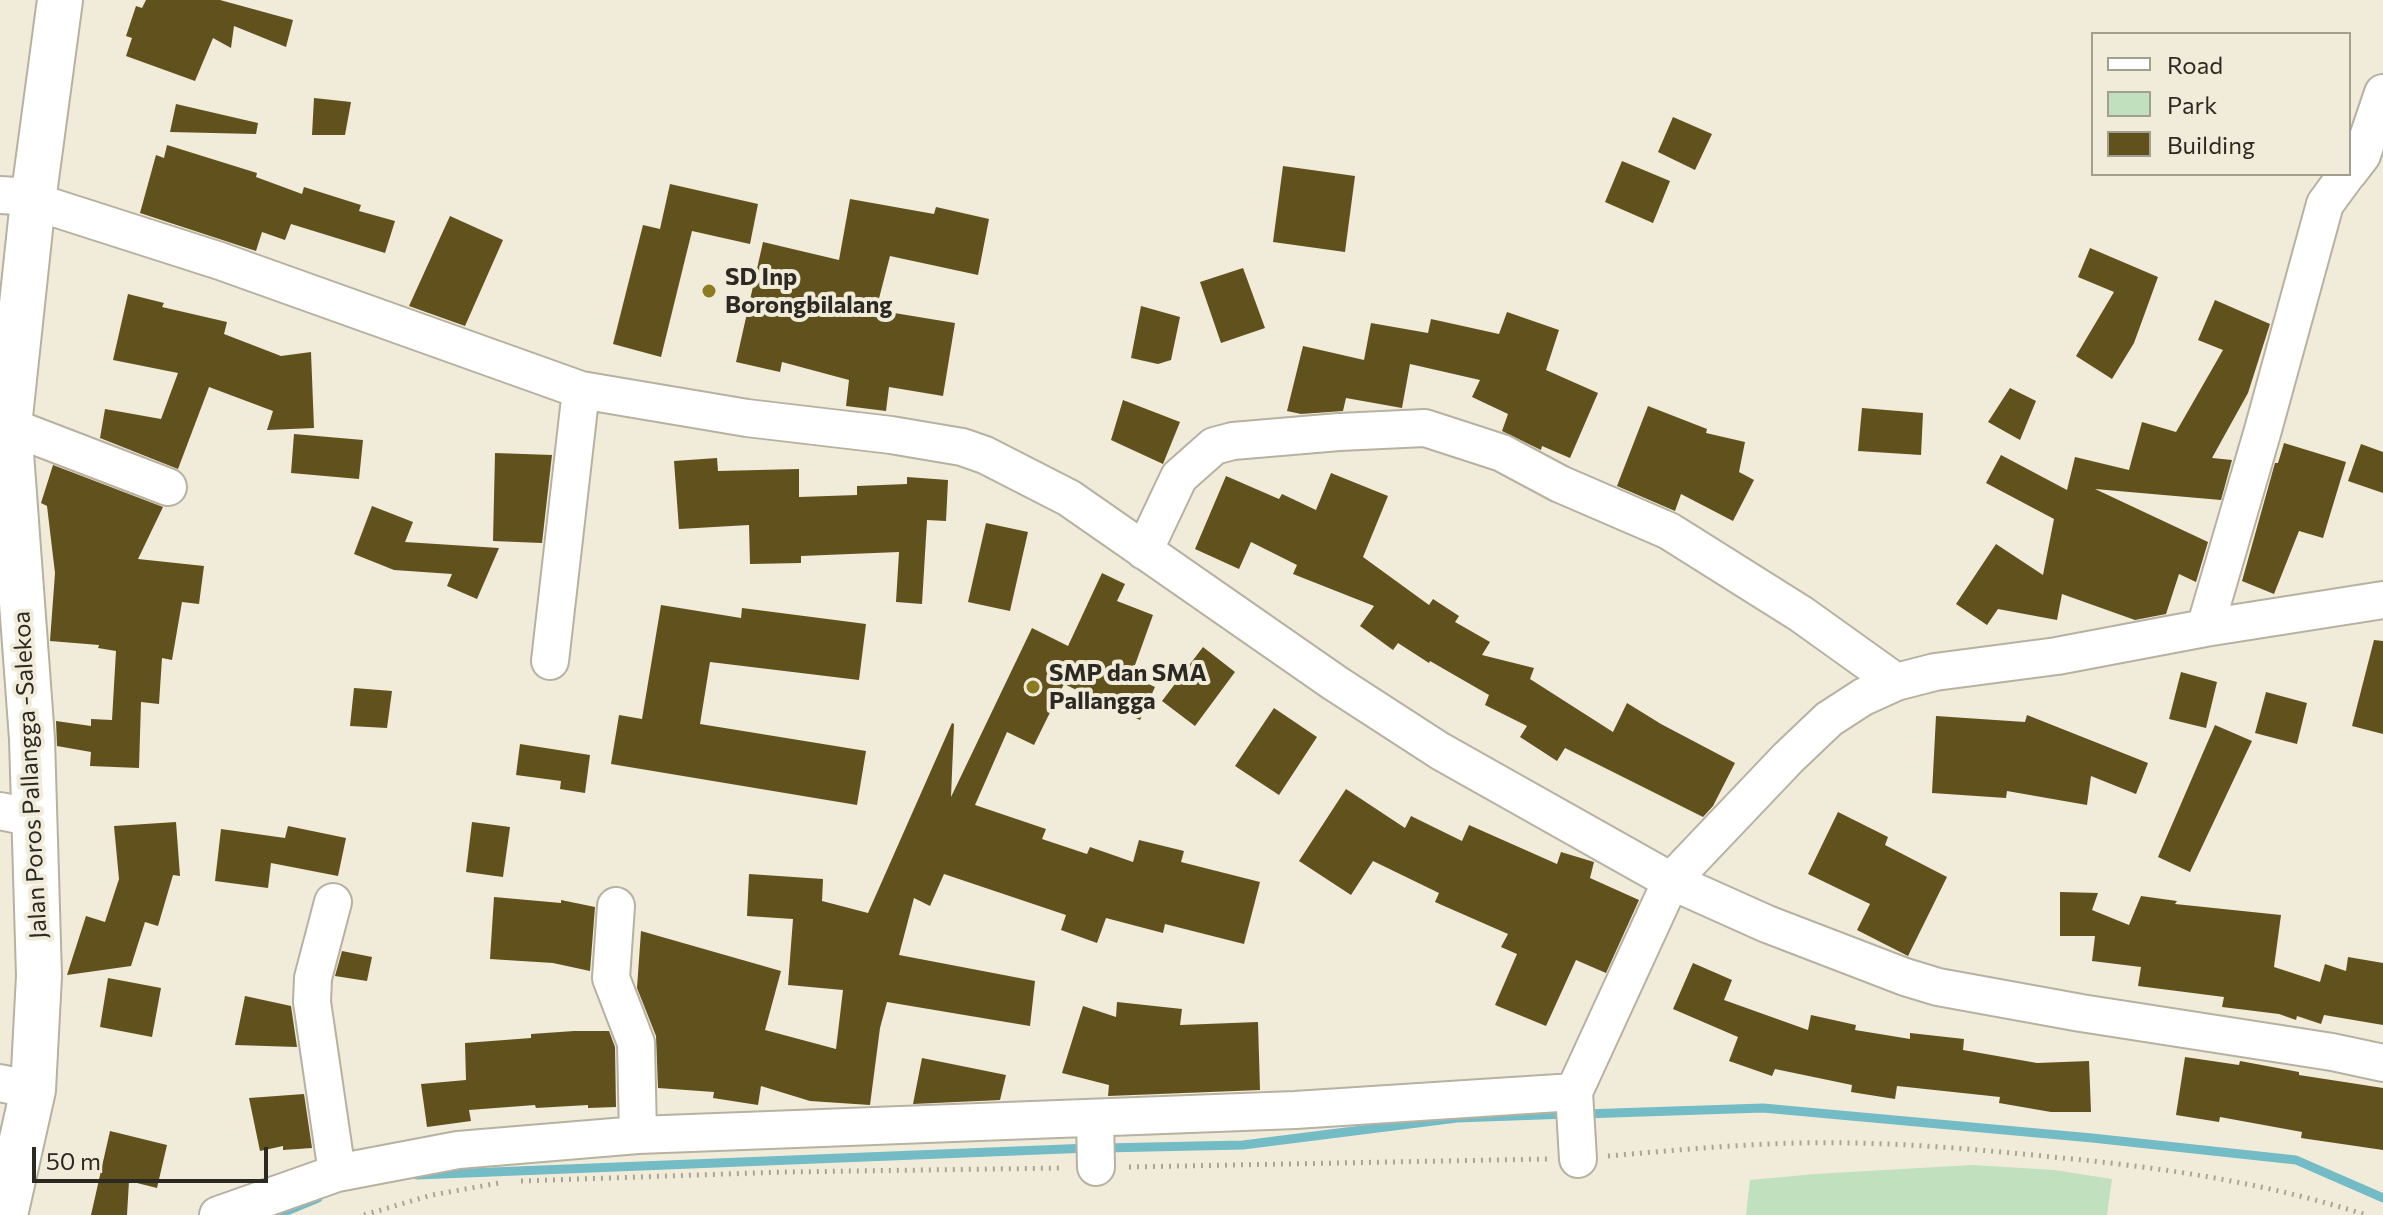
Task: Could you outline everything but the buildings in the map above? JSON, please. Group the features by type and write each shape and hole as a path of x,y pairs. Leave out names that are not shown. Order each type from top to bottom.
{"main road":[{"name":"Jalan Poros Pallangga -Salekoa","path":"5,1215 17,1086 39,976 17,814 32,739 9,426 16,198 60,0"}],"street":[{"path":"2351,169 2362,155 2383,93"},
{"path":"2205,628 2325,204 2346,176"},
{"path":"16,198 220,261 581,390 747,418 891,435 962,447 985,455 1069,498 1335,683 1440,751 1671,881 1767,924 1938,987 2383,1063"},
{"path":"550,661 581,390"},
{"path":"9,426 168,487"},
{"path":"1144,551 1179,477 1214,446 1233,441 1328,432 1425,428 1502,453 1560,484 1669,531 1801,614 1896,682"},
{"path":"1577,1152 1574,1099 1671,881 1829,719 1863,697 1896,682 1935,672 2057,656 2205,628 2383,600"},
{"path":"333,902 313,978 312,1002 337,1173"},
{"path":"616,906 611,978 636,1043 638,1135"},
{"path":"218,1215 337,1173 458,1150 638,1135 1096,1143 1311,1109 1574,1099"}],"path":[{"path":"364,1215 432,1195 514,1182 785,1172 1096,1143 1577,1152 1849,1143 1946,1147 2117,1163 2226,1180 2336,1205 2366,1215"}],"green space":[{"path":"1972,1165 2054,1170 2112,1179 2107,1215 1746,1215 1750,1180"}],"waterway":[{"path":"1583,1114 1763,1108 2092,1138 2296,1160 2383,1198"},
{"path":"1104,1148 1243,1145 1457,1118 1568,1114"},
{"path":"417,1175 1090,1148"},
{"path":"277,1215 318,1198"}],"place":[{"name":"SD Inp Borongbilalang","path":"709,291"},
{"name":"SMP dan SMA Pallangga","path":"1033,687"}]}
